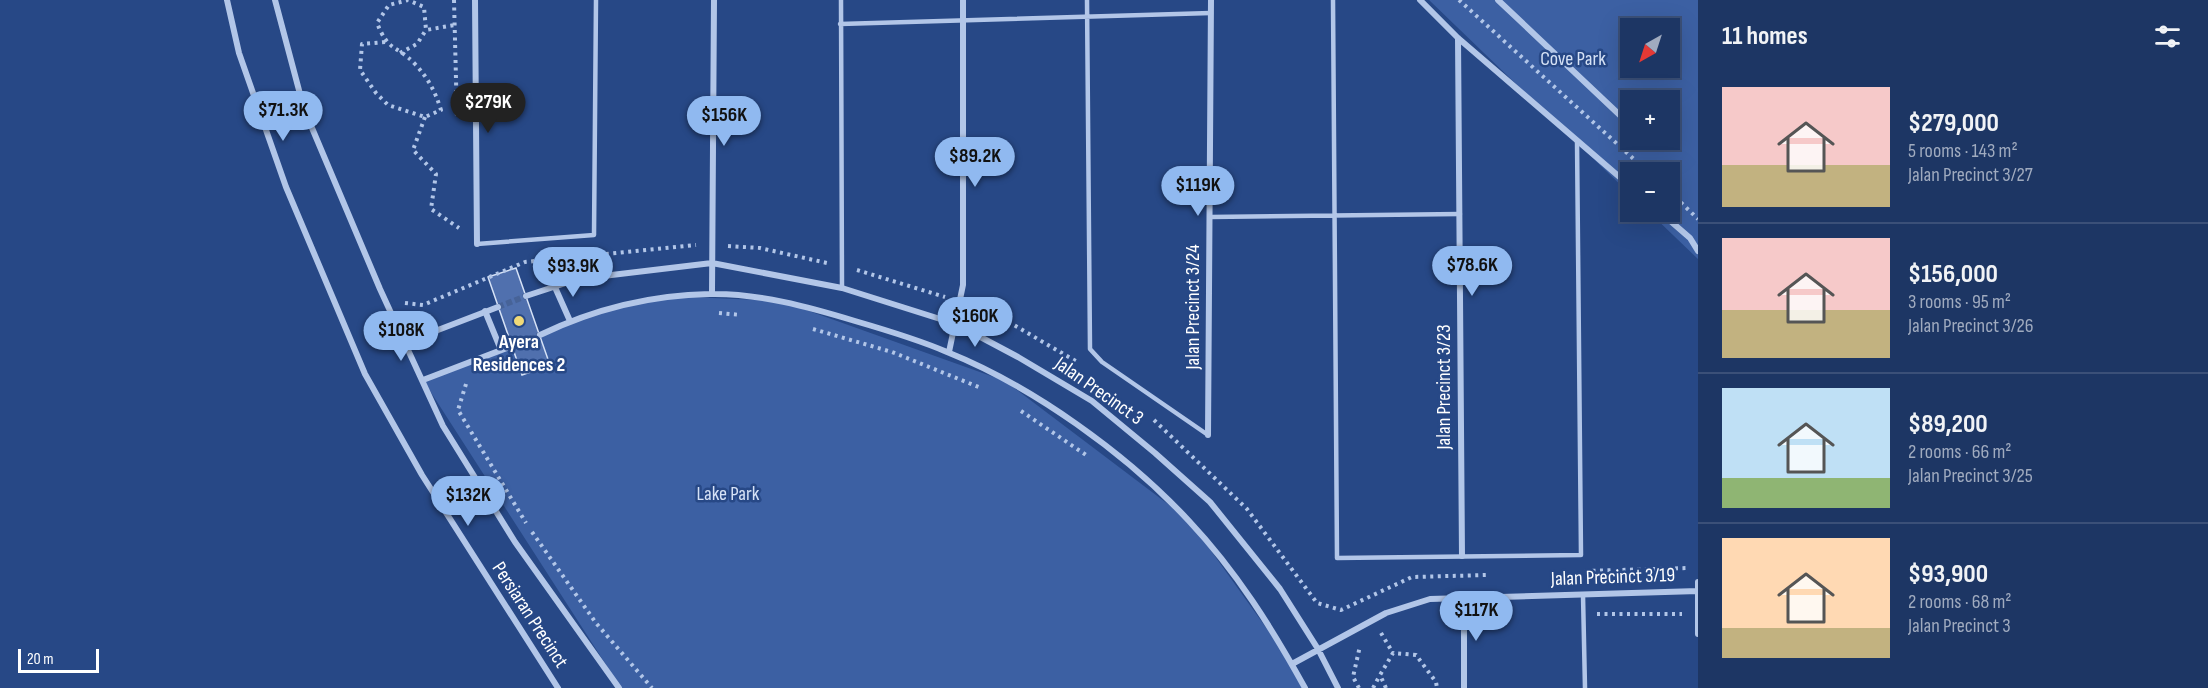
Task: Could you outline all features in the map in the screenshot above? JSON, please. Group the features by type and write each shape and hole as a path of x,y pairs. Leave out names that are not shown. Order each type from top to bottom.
{"street":[{"name":"Persiaran Precinct","path":"226,0 239,53 286,187 365,374 422,475 488,583 558,688"},
{"name":"Persiaran Precinct","path":"275,0 304,109 380,289 443,426 515,542 620,688"},
{"path":"475,0 477,244"},
{"path":"712,293 714,0"},
{"path":"949,352 963,285 963,0"},
{"name":"Jalan Precinct 3/24","path":"1208,435 1211,0"},
{"path":"1420,0 1458,38 1620,177"},
{"path":"1498,0 1620,116"},
{"name":"Jalan Precinct 3/23","path":"1458,38 1462,556"},
{"path":"1672,222 1690,238 1698,251"},
{"name":"Jalan Precinct 3","path":"526,296 554,285 612,274 712,263 842,288 956,324 1018,357 1092,401 1210,502 1241,537 1280,589 1318,649 1338,688"},
{"path":"554,285 570,321"},
{"name":"Jalan Precinct 3","path":"540,335 570,321 618,304 666,296 712,293 781,301 949,352 1005,381 1075,423 1138,471 1189,520 1223,560 1257,606 1305,688"},
{"path":"404,343 498,307"},
{"path":"485,311 501,350"},
{"path":"423,380 512,346"},
{"path":"1698,582 1698,634"},
{"name":"Jalan Precinct 3/19","path":"1292,664 1411,603 1464,597 1698,591"},
{"path":"1464,597 1464,688"}],"lane":[{"path":"477,244 594,235 596,0"},
{"path":"840,0 842,288"},
{"path":"1088,0 1090,349 1102,362 1208,435"},
{"path":"1333,0 1336,558 1581,555 1577,140"},
{"path":"840,24 1211,13"},
{"path":"1210,217 1460,214"},
{"path":"1583,595 1585,688"}],"path":[{"path":"384,42 362,44 360,69 376,93 388,105 425,117 441,110 433,87 413,63 384,42 377,22 389,5 408,0 424,7 426,30 417,44 400,53"},
{"path":"1459,0 1637,162"},
{"path":"426,30 455,25"},
{"path":"425,117 413,150 436,174 431,209 459,228"},
{"path":"1680,202 1698,219"},
{"path":"714,313 749,315"},
{"path":"805,326 892,352 988,391"},
{"path":"464,384 458,410 530,530 596,623 652,688"},
{"path":"1017,408 1092,459"},
{"path":"1374,638 1386,630"},
{"path":"1381,633 1393,653"},
{"path":"1359,688 1353,677 1359,646 1366,642"},
{"path":"1373,688 1393,653"},
{"path":"1393,653 1416,655 1436,682 1437,688"},
{"path":"1380,675 1386,688"}],"green space":[{"name":"Cove Park","path":"1429,0 1698,0 1698,259 1659,222 1680,222 1680,162 1620,162 1620,184"},
{"name":"Lake Park","path":"667,296 781,301 1005,381 1189,520 1292,664 1304,688 621,688 423,380 589,315"}],"building":[{"name":"Ayera Residences 2","path":"516,268 550,365 522,375 488,277"}],"tunnel":[{"path":"498,307 526,296"},
{"path":"512,346 540,335"}],"place":[{"name":"Ayera Residences 2","path":"519,321"}]}
